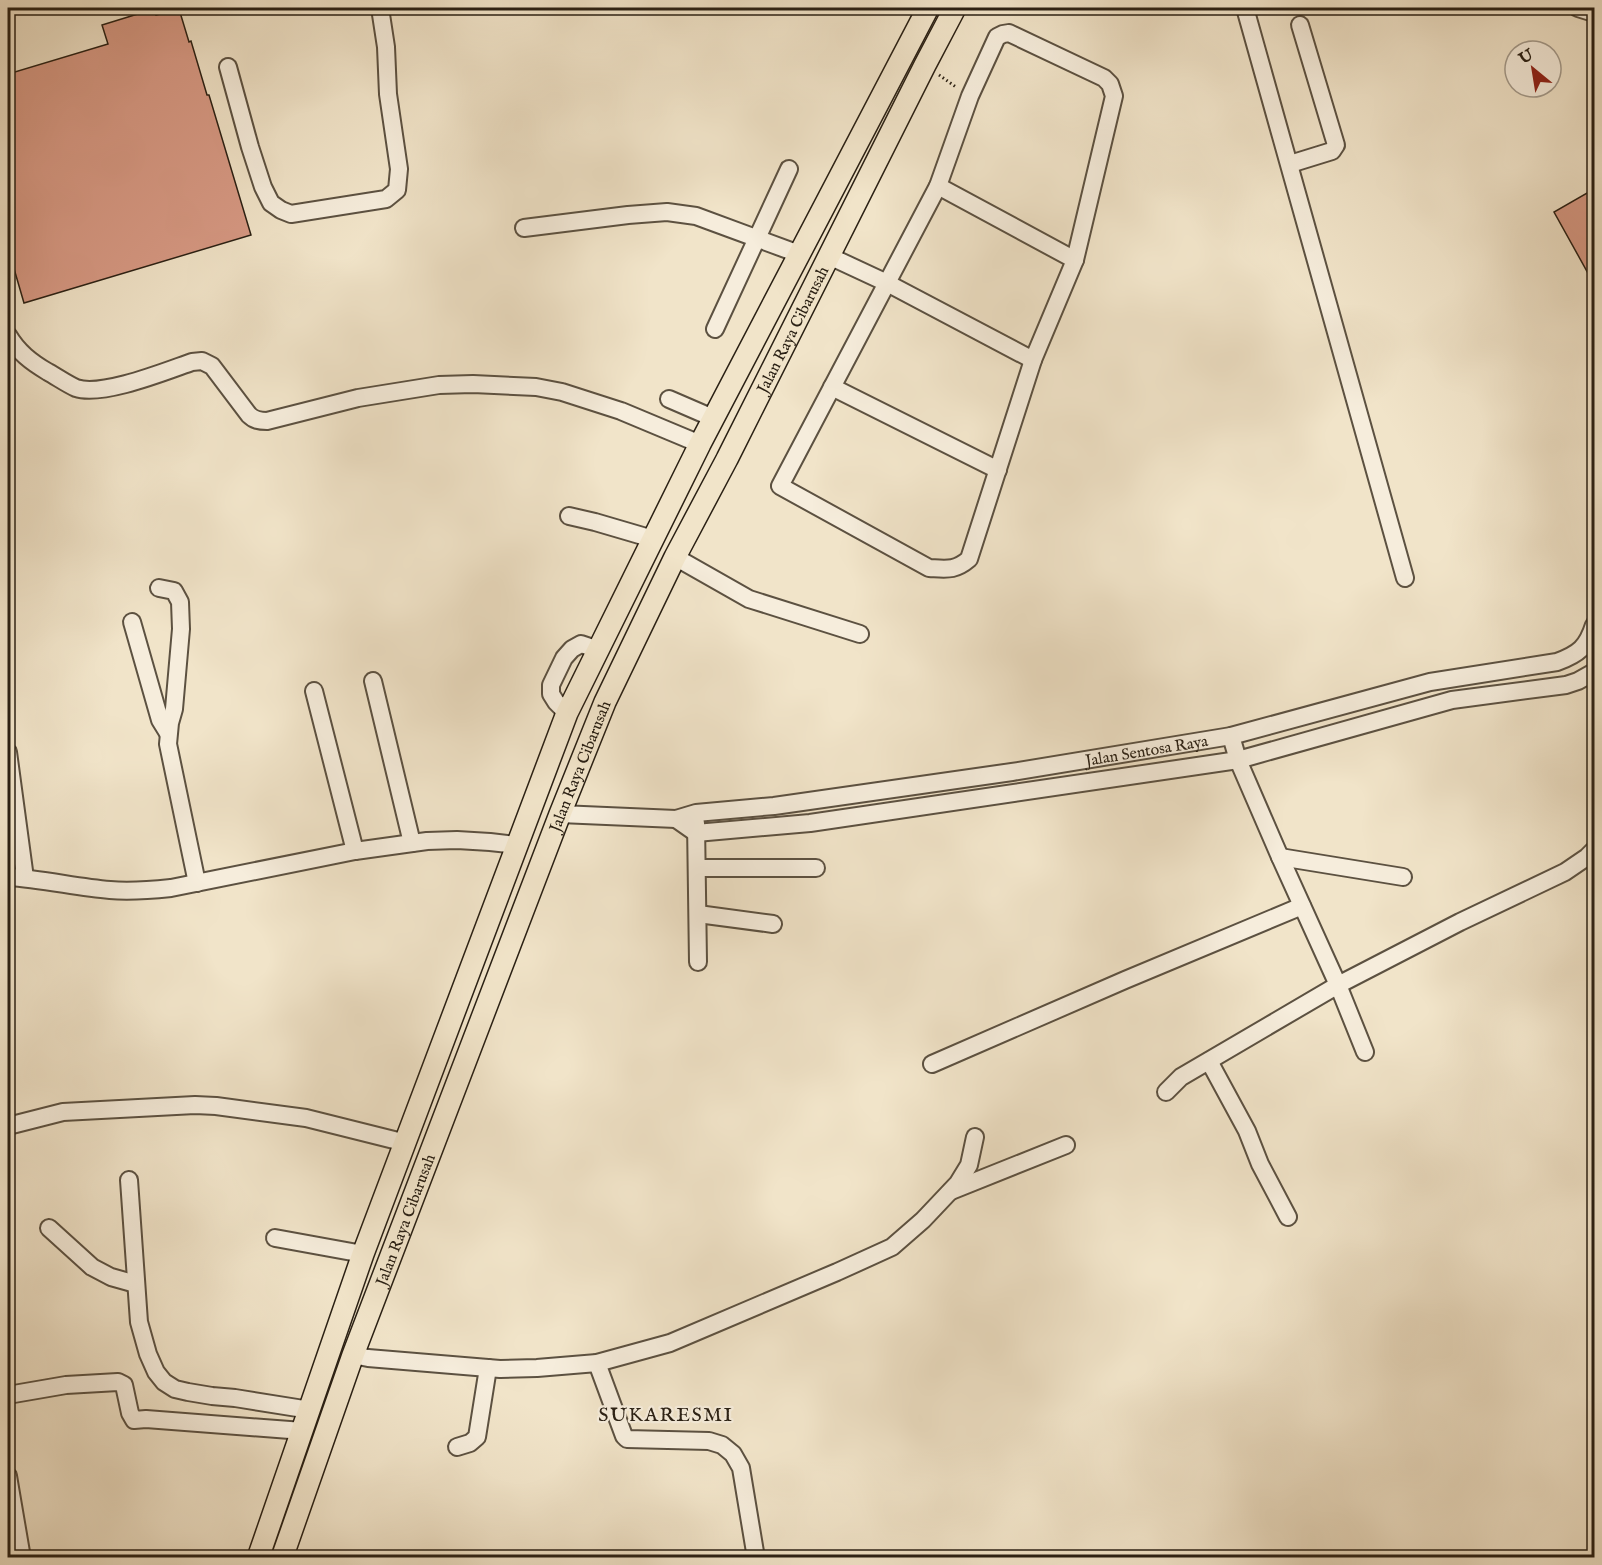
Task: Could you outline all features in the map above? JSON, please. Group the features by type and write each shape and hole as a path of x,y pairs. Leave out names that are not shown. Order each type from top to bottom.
{"main road":[{"name":"Jalan Raya Cibarusah","path":"258,1557 363,1254 567,713 713,418 928,8"},
{"name":"Jalan Raya Cibarusah","path":"282,1557 353,1355 605,702 675,557 955,8"}],"street":[{"path":"228,67 250,147 263,187 271,203 291,214 386,199 397,190 399,169 388,94 386,47 380,8"},
{"path":"1245,8 1405,578"},
{"path":"1578,8 1594,13"},
{"path":"1290,164 1332,151 1336,142 1300,25"},
{"path":"1009,33 1104,78 1110,84 1114,96 1075,260 1033,360 969,559 962,566 952,569 929,568 780,486 938,186 970,96 997,37 1009,33"},
{"path":"715,329 789,169"},
{"path":"938,186 1075,260"},
{"path":"524,228 667,212 696,216 799,254"},
{"path":"829,256 887,283 1033,360"},
{"path":"8,336 22,354 34,364 76,388 86,390 118,386 192,362 202,361 212,366 249,415 260,421 358,398 439,386 473,384 536,387 562,392 621,411 700,444"},
{"path":"832,387 998,470"},
{"path":"669,399 713,418"},
{"path":"569,516 652,539"},
{"path":"675,557 749,599 860,634"},
{"path":"159,588 174,591 180,602 182,629 174,709 168,734 168,753 196,883"},
{"path":"132,622 160,720 168,734"},
{"name":"Jalan Sentosa Raya","path":"560,814 676,819 696,813 774,806 1012,772 1231,736 1430,682 1557,662 1573,656 1584,646 1590,638 1594,625"},
{"name":"Jalan Sentosa Raya","path":"696,833 810,823 1238,760 1452,700 1566,685 1594,672"},
{"path":"372,681 412,843"},
{"path":"314,691 355,851"},
{"path":"1231,736 1238,760 1338,985 1365,1052"},
{"path":"8,752 25,878"},
{"path":"696,813 698,962"},
{"path":"676,819 696,833"},
{"path":"8,877 111,890 156,890 355,851 412,843 457,840 517,845"},
{"path":"1166,1092 1181,1077 1338,985 1450,927 1565,872 1594,850"},
{"path":"1280,857 1403,878"},
{"path":"697,868 816,868"},
{"path":"932,1064 1302,906"},
{"path":"698,914 772,924"},
{"path":"1209,1061 1247,1131 1260,1164 1288,1217"},
{"path":"8,1126 63,1112 119,1108 216,1106 306,1118 406,1143"},
{"path":"353,1355 500,1369 537,1368 597,1363 670,1343 892,1247 923,1220 958,1183 969,1165 975,1137"},
{"path":"950,1192 1066,1146"},
{"path":"129,1180 139,1322 152,1363 164,1383 188,1392 310,1410"},
{"path":"49,1228 92,1267 111,1277 136,1284"},
{"path":"274,1238 363,1254"},
{"path":"597,1363 627,1439 709,1441 722,1445 733,1454 741,1468 756,1557"},
{"path":"457,1447 470,1443 477,1437 488,1368"},
{"path":"8,1395 66,1385 118,1382 124,1385 130,1413 134,1420 303,1431"},
{"path":"8,1476 22,1557"}],"path":[{"path":"925,65 970,96"}],"building":[{"path":"154,9 156,15 179,9 207,95 209,95 251,235 24,303 8,248 8,74 108,44 102,25"},
{"path":"1594,189 1594,284 1554,212"}],"district":[{"name":"SUKARESMI","path":"666,1414"}]}
